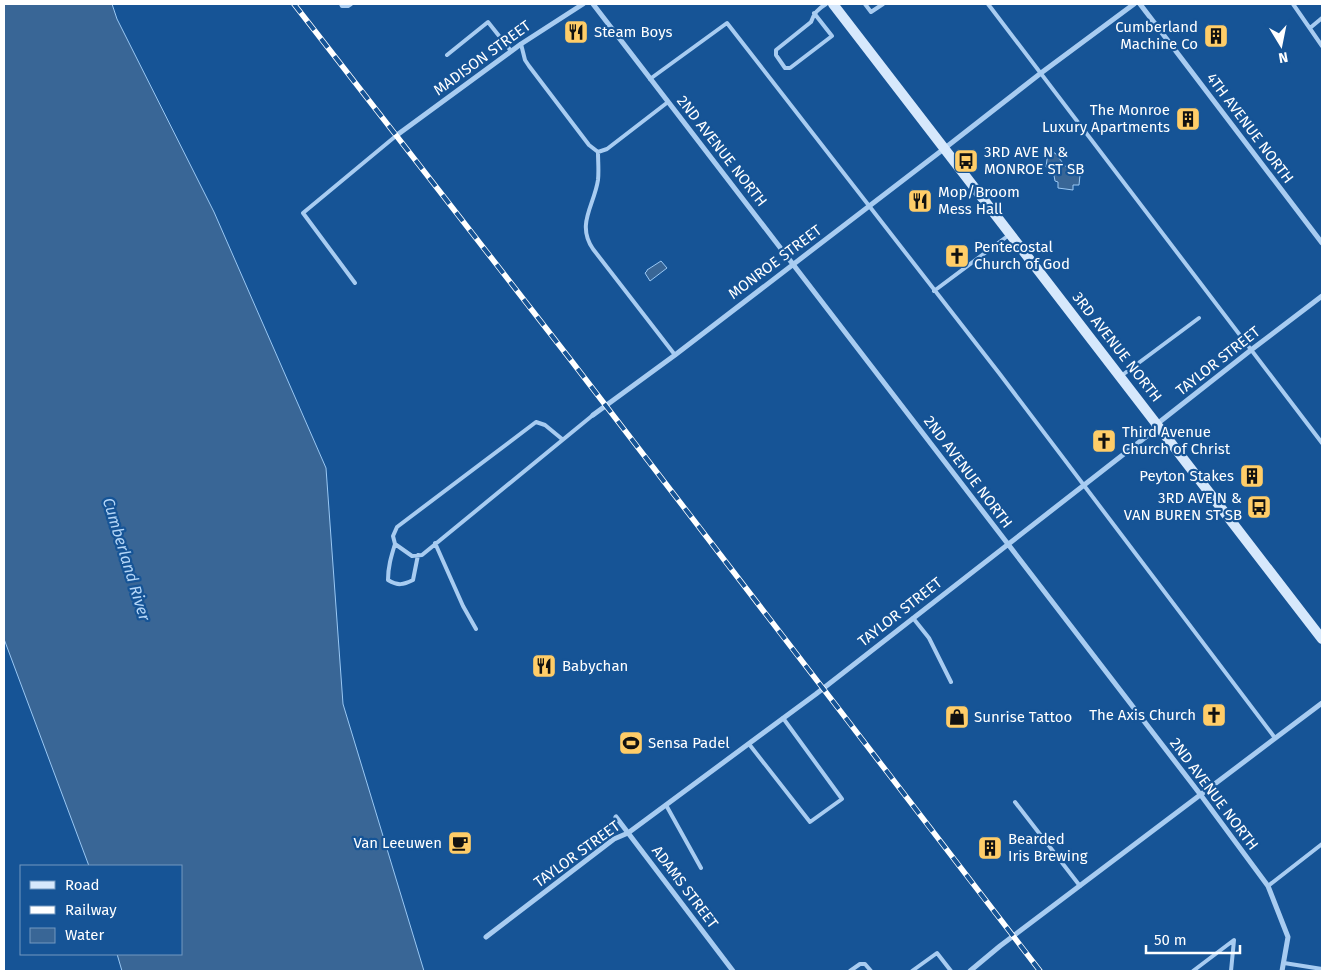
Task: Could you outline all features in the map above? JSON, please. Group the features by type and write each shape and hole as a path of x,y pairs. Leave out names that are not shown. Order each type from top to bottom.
{"street":[{"name":"MADISON STREET","path":"397,135 511,51 583,4"},
{"name":"2ND AVENUE NORTH","path":"593,4 1200,794 1268,886 1288,937 1282,971"},
{"name":"3RD AVENUE NORTH","path":"833,4 1322,639"},
{"name":"MONROE STREET","path":"593,415 675,355 1041,73 1134,4"},
{"name":"4TH AVENUE NORTH","path":"1140,4 1322,243"},
{"name":"TAYLOR STREET","path":"486,937 614,839 628,833 783,718 1147,436 1157,424 1322,296"},
{"path":"970,971 1200,794 1322,703"},
{"name":"ADAMS STREET","path":"616,817 733,971"}],"lane":[{"path":"341,4 342,6 348,6 352,4"},
{"path":"814,13 832,36 790,68 785,68 776,55 776,50 811,22 814,13 826,4"},
{"path":"865,4 871,12 882,4"},
{"path":"988,4 1322,443"},
{"path":"1293,4 1322,46"},
{"path":"1310,28 1322,18"},
{"path":"446,55 488,22 511,51"},
{"path":"650,79 727,23 1083,485 1275,738"},
{"path":"521,44 525,60 529,66 589,145 598,152"},
{"path":"598,152 607,149 668,102"},
{"path":"355,283 303,213 397,135"},
{"path":"598,152 598,180 586,217 585,226 588,242 675,355"},
{"path":"934,291 1011,234"},
{"path":"1121,376 1199,318"},
{"name":"MONROE STREET","path":"418,555 422,555 593,415"},
{"path":"395,544 412,556 418,555 413,580 405,584 396,585 388,580 388,563 395,544 393,536 397,527 536,422 545,425 562,439"},
{"path":"435,544 463,606 476,629"},
{"path":"912,618 929,638 952,682"},
{"path":"749,744 810,822 842,799 783,718"},
{"path":"1015,802 1080,886"},
{"path":"666,805 701,868"},
{"path":"1268,886 1322,844"},
{"path":"1193,971 1234,940 1231,971"},
{"path":"912,971 937,953 951,971"},
{"path":"1284,963 1322,969"},
{"path":"850,971 860,964 865,964 871,971"}],"water":[{"name":"Cumberland River","path":"4,4 112,4 117,19 214,212 326,468 343,704 424,971 122,971 117,955 182,955 182,865 89,865 4,639"},
{"path":"1048,152 1055,153 1066,167 1074,169 1074,174 1080,175 1079,185 1073,185 1073,190 1058,188 1058,182 1055,181 1053,170 1046,167"},
{"path":"661,261 667,268 650,281 645,273"}],"railway":[{"path":"294,4 570,359 1040,971"}],"place":[{"name":"Steam Boys","path":"576,32"},
{"name":"Cumberland Machine Co","path":"1216,36"},
{"name":"The Monroe Luxury Apartments","path":"1188,119"},
{"name":"3RD AVE N & MONROE ST SB","path":"966,161"},
{"name":"Mop/Broom Mess Hall","path":"920,201"},
{"name":"Pentecostal Church of God","path":"957,256"},
{"name":"Third Avenue Church of Christ","path":"1104,441"},
{"name":"Peyton Stakes","path":"1252,476"},
{"name":"3RD AVE N & VAN BUREN ST SB","path":"1259,507"},
{"name":"Babychan","path":"544,666"},
{"name":"The Axis Church","path":"1214,715"},
{"name":"Sunrise Tattoo","path":"957,717"},
{"name":"Sensa Padel","path":"631,743"},
{"name":"Van Leeuwen","path":"460,843"},
{"name":"Bearded Iris Brewing","path":"990,848"}]}
